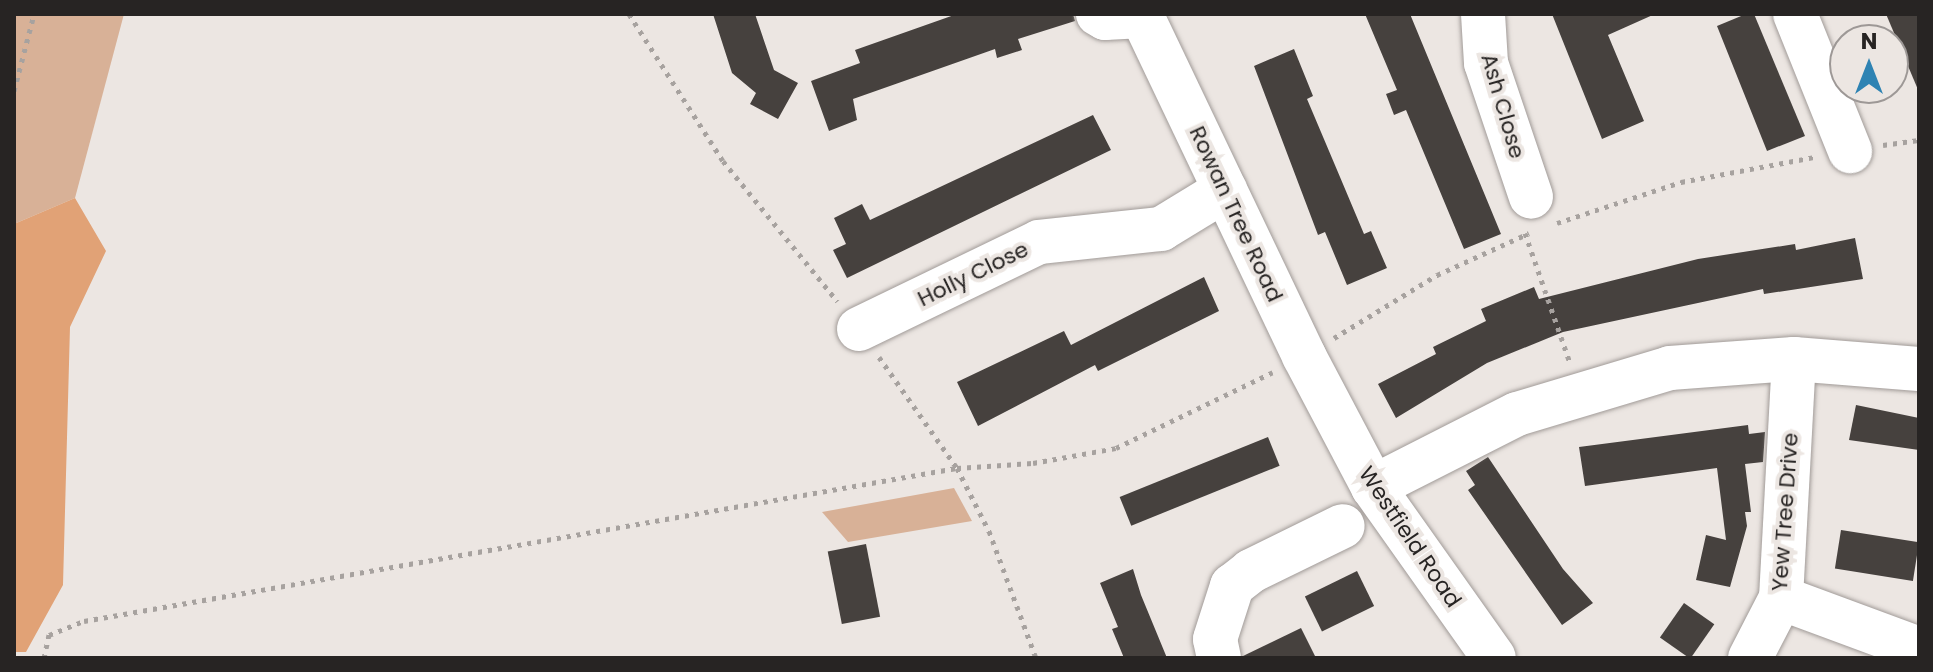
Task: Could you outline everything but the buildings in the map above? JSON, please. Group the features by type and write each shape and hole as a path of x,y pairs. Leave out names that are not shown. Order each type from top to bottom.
{"street":[{"path":"1098,14 1105,18 1142,15"},
{"name":"Ash Close","path":"1483,14 1486,63 1536,222"},
{"path":"1795,14 1850,151"},
{"name":"Rowan Tree Road","path":"1142,15 1332,413"},
{"name":"Holly Close","path":"859,329 1039,242 1161,229 1225,190"},
{"path":"1373,487 1517,414 1670,368 1794,359 1919,369"},
{"name":"Yew Tree Drive","path":"1750,658 1781,598 1794,359"},
{"name":"Westfield Road","path":"1332,413 1373,487 1494,658"},
{"path":"1219,658 1215,639 1232,586 1251,571 1343,526"},
{"path":"1781,598 1919,649"}],"path":[{"path":"14,91 34,14"},
{"path":"629,14 723,161 859,329 957,468 989,531 1036,658"},
{"path":"44,658 49,635 84,621 957,468 1033,463 1116,448 1304,356 1437,275 1536,222 1681,182 1919,140"},
{"path":"1536,222 1581,394"}],"shaded area":[{"path":"14,14 124,14 75,198 14,224"},
{"path":"75,198 106,251 70,327 63,585 26,652 14,652 14,224"},
{"path":"954,488 972,521 848,542 822,512"}]}
